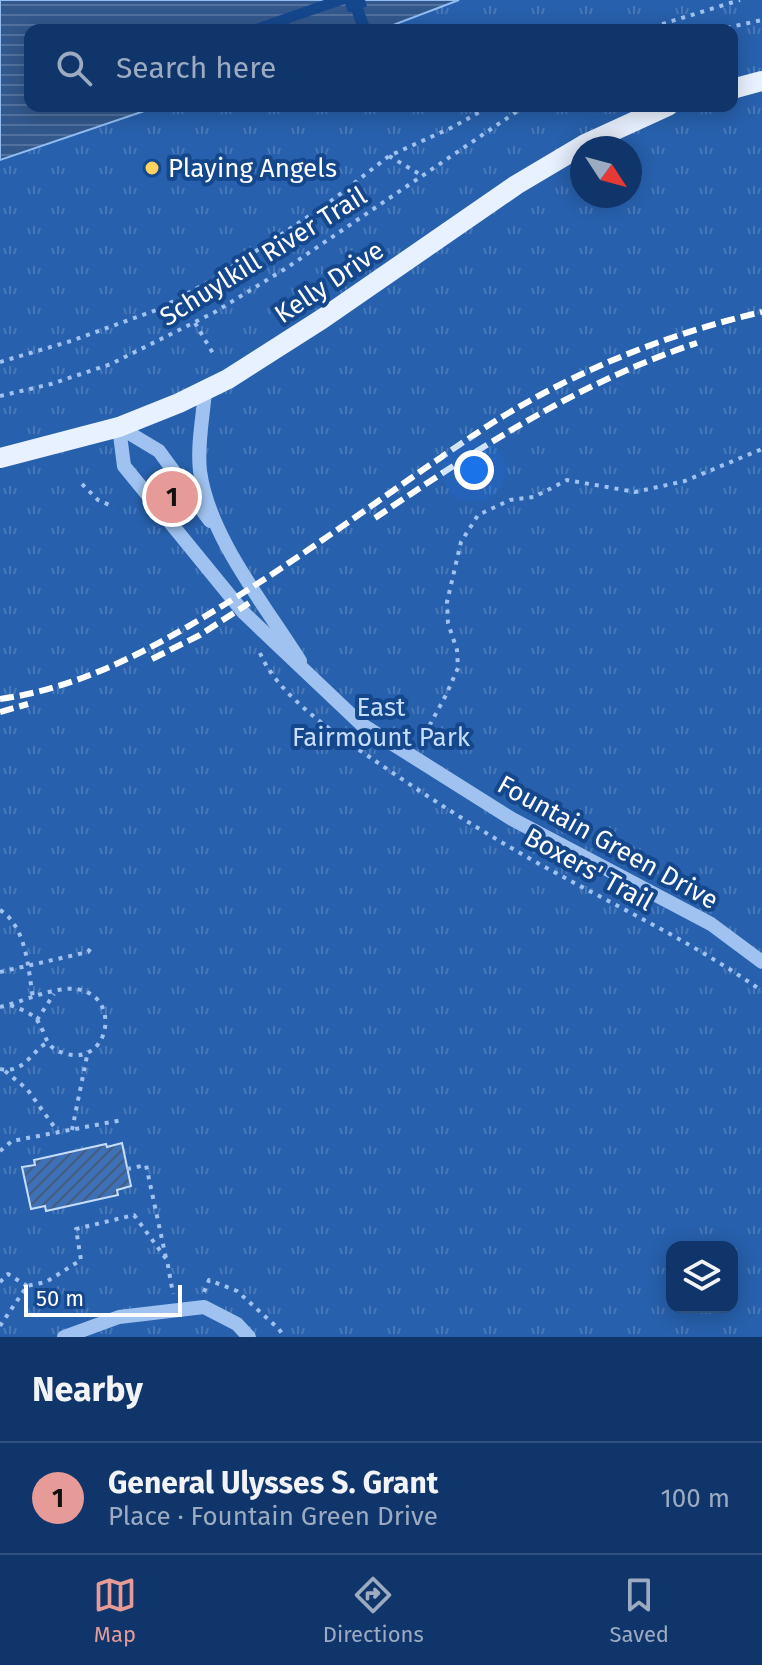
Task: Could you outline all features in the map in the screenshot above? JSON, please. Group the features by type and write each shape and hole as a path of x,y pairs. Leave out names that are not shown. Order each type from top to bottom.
{"main road":[{"path":"738,87 762,81"},
{"name":"Kelly Drive","path":"0,458 119,427 205,391 322,319 516,185 585,144 655,112"}],"street":[{"name":"Fountain Green Drive","path":"205,391 200,469 219,534"},
{"name":"Fountain Green Drive","path":"119,427 159,451 219,534 314,682"},
{"name":"Fountain Green Drive","path":"119,427 124,466 244,613 361,724 512,819 711,924 762,962"},
{"path":"64,1337 119,1317 204,1307 237,1324 249,1337"}],"path":[{"path":"662,24 740,0"},
{"path":"738,25 762,20"},
{"path":"0,362 71,341 159,309 212,280 326,205 389,156 479,112"},
{"name":"Schuylkill River Trail","path":"0,396 51,384 111,364 195,323 288,267 516,112"},
{"path":"389,156 423,176"},
{"path":"195,323 214,355"},
{"path":"420,743 458,668 457,650 448,623 447,602 461,542 478,515 510,500 534,497 567,480 635,492 685,481 762,449"},
{"path":"82,484 98,500 114,507"},
{"name":"Boxers' Trail","path":"258,648 263,660 306,709 340,737 532,860 688,944 762,991"},
{"path":"0,910 15,923 28,966 33,998"},
{"path":"0,972 88,952 92,947"},
{"path":"0,1007 65,989 83,991 101,1004 107,1017 106,1032 98,1044 72,1056 46,1043 37,1020 10,1005"},
{"path":"37,1020 55,992"},
{"path":"2,1070 19,1068 46,1043"},
{"path":"72,1130 88,1051"},
{"path":"2,1070 27,1089 58,1132"},
{"path":"0,1151 12,1141 122,1120"},
{"path":"127,1169 146,1165 175,1311"},
{"path":"0,1326 27,1286 46,1282 81,1260 76,1229 134,1215 167,1260"},
{"path":"0,1282 8,1274 27,1286"},
{"path":"196,1308 209,1280 237,1291 284,1337"}],"green space":[{"name":"East Fairmount Park","path":"459,0 762,0 762,1337 0,1337 0,160 141,112 738,112 738,24 396,24"}],"shaded area":[{"path":"0,0 459,0 396,24 24,24 24,112 141,112 0,160"}],"pier":[{"path":"324,0 365,0 367,6 363,8 369,24 356,24 345,4 289,24 255,24"}],"building":[{"path":"122,1143 131,1186 117,1190 118,1195 46,1211 45,1206 31,1209 22,1167 35,1165 34,1160"}],"railway":[{"path":"0,699 30,694 88,676 170,637 288,563 483,429 548,391 653,344 762,312"},
{"path":"375,518 452,467 570,397 653,359 697,343"},
{"path":"152,659 200,635 249,603"},
{"path":"0,712 28,704"}],"place":[{"name":"Playing Angels","path":"152,168"},
{"name":"General Ulysses S. Grant","path":"172,497"}]}
